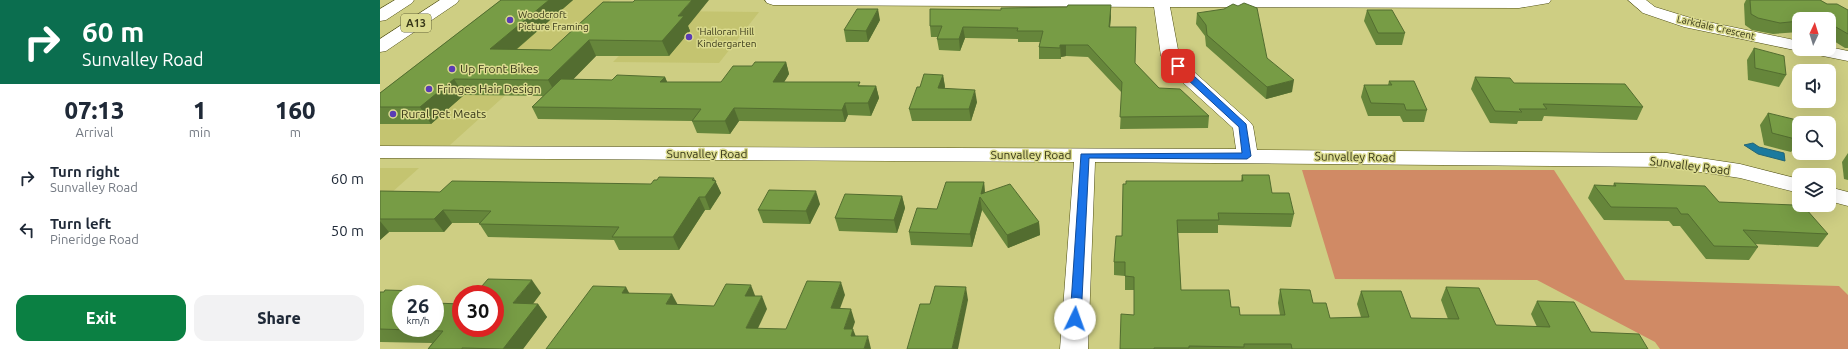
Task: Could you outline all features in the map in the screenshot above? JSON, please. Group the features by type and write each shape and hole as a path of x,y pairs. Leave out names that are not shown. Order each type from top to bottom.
{"main road":[{"name":"A13","path":"380,16 406,0"},
{"name":"A13","path":"380,47 451,0"},
{"path":"773,0 1519,3 1543,0"},
{"name":"Larkdale Crescent","path":"1636,0 1649,10 1690,23 1792,45"},
{"path":"1162,1 1170,56 1186,75 1243,126 1247,156"},
{"path":"1836,54 1848,56"},
{"name":"Sunvalley Road","path":"380,152 1247,156 1667,160 1740,171 1792,184"},
{"path":"1074,349 1085,156"},
{"path":"1836,196 1848,199"}],"shaded area":[{"path":"508,0 611,0 450,145 380,145 380,95"},
{"name":"'Halloran Hill Kindergarten","path":"663,11 759,12 719,63 613,62"},
{"path":"380,168 419,168 380,203"},
{"path":"1302,170 1554,170 1625,280 1839,286 1848,295 1848,349 1660,349 1655,342 1537,280 1335,279"}],"water":[{"path":"1753,143 1759,147 1784,153 1785,161 1758,154 1744,145"}],"building":[{"path":"501,0 549,0 490,49 551,50 603,2 633,2 635,0 692,0 678,16 684,16 662,41 589,40 548,80 454,79 420,107 380,107 380,93"},
{"path":"1750,0 1820,0 1827,4 1837,4 1848,10 1848,34 1836,27 1836,12 1792,12 1792,22 1780,23 1758,18 1751,14"},
{"path":"1244,3 1257,8 1267,58 1294,80 1267,87 1207,35 1206,25 1197,13 1224,9 1233,4 1238,6"},
{"path":"1068,5 1111,5 1109,27 1136,27 1135,63 1159,88 1180,89 1209,116 1120,117 1122,82 1088,45 1060,45 1060,48 1039,47 1043,31 1017,31 1018,28 963,27 959,39 937,39 942,26 930,26 930,9 1001,10 1001,8 1067,7"},
{"path":"857,9 878,9 866,31 844,30"},
{"path":"1367,10 1392,10 1405,33 1378,33"},
{"path":"1754,48 1784,56 1786,75 1755,68"},
{"path":"755,62 786,62 773,82 860,82 858,86 876,86 868,103 845,103 842,110 734,108 725,121 692,121 701,109 532,107 561,79 612,80 617,75 665,77 660,82 721,82 733,66 752,66"},
{"path":"924,74 943,75 938,88 975,90 969,109 909,109 917,87 920,87"},
{"path":"1475,77 1510,78 1514,83 1625,84 1643,107 1543,104 1547,109 1519,109 1522,112 1495,111"},
{"path":"1389,81 1414,81 1427,110 1406,110 1404,104 1371,103 1364,85 1392,85"},
{"path":"1768,113 1792,119 1792,138 1772,133"},
{"path":"1242,175 1269,175 1272,193 1289,193 1294,214 1218,213 1219,220 1177,220 1181,290 1229,290 1231,307 1239,307 1240,315 1285,315 1280,289 1310,290 1313,303 1326,303 1330,318 1369,317 1361,291 1401,291 1411,318 1459,319 1446,287 1479,288 1496,325 1550,327 1537,301 1574,302 1591,332 1639,334 1648,349 1292,349 1291,344 1244,344 1244,347 1189,346 1189,348 1120,349 1121,314 1134,315 1134,277 1125,276 1125,262 1114,262 1116,236 1122,236 1123,184 1126,184 1126,181 1243,181"},
{"path":"659,177 714,178 712,180 716,181 705,197 699,197 673,237 612,237 619,227 479,224 491,211 443,210 434,219 380,219 380,191 440,192 452,181 651,184"},
{"path":"946,182 984,182 981,194 1010,184 1039,222 1007,235 980,197 970,234 909,232 917,208 937,209"},
{"path":"1614,183 1705,186 1719,202 1792,205 1792,212 1809,212 1828,234 1743,230 1758,247 1714,246 1688,214 1681,214 1677,208 1611,207 1594,185 1616,186"},
{"path":"769,190 816,191 806,211 758,210"},
{"path":"845,194 902,196 894,220 835,218"},
{"path":"488,279 532,280 513,303 538,304 503,349 428,349 438,337 444,337 444,303 452,304 452,337 504,337 504,285 483,285"},
{"path":"807,281 841,282 831,308 851,309 844,329 853,329 851,336 868,336 864,349 546,349 593,286 626,287 622,293 672,294 666,304 714,306 726,284 751,285 745,296 762,296 746,328 786,329"},
{"path":"935,286 966,287 952,349 907,349 920,304 930,304"},
{"path":"385,290 392,290 392,329 380,329 380,292 384,292"}],"place":[{"name":"Woodcroft Picture Framing","path":"510,20"},
{"name":"'Halloran Hill Kindergarten","path":"689,37"},
{"name":"Up Front Bikes","path":"452,69"},
{"name":"Fringes Hair Design","path":"429,89"},
{"name":"Rural Pet Meats","path":"393,114"}],"route":[{"path":"1075,319 1085,156 1247,156 1243,126 1178,66"}]}
